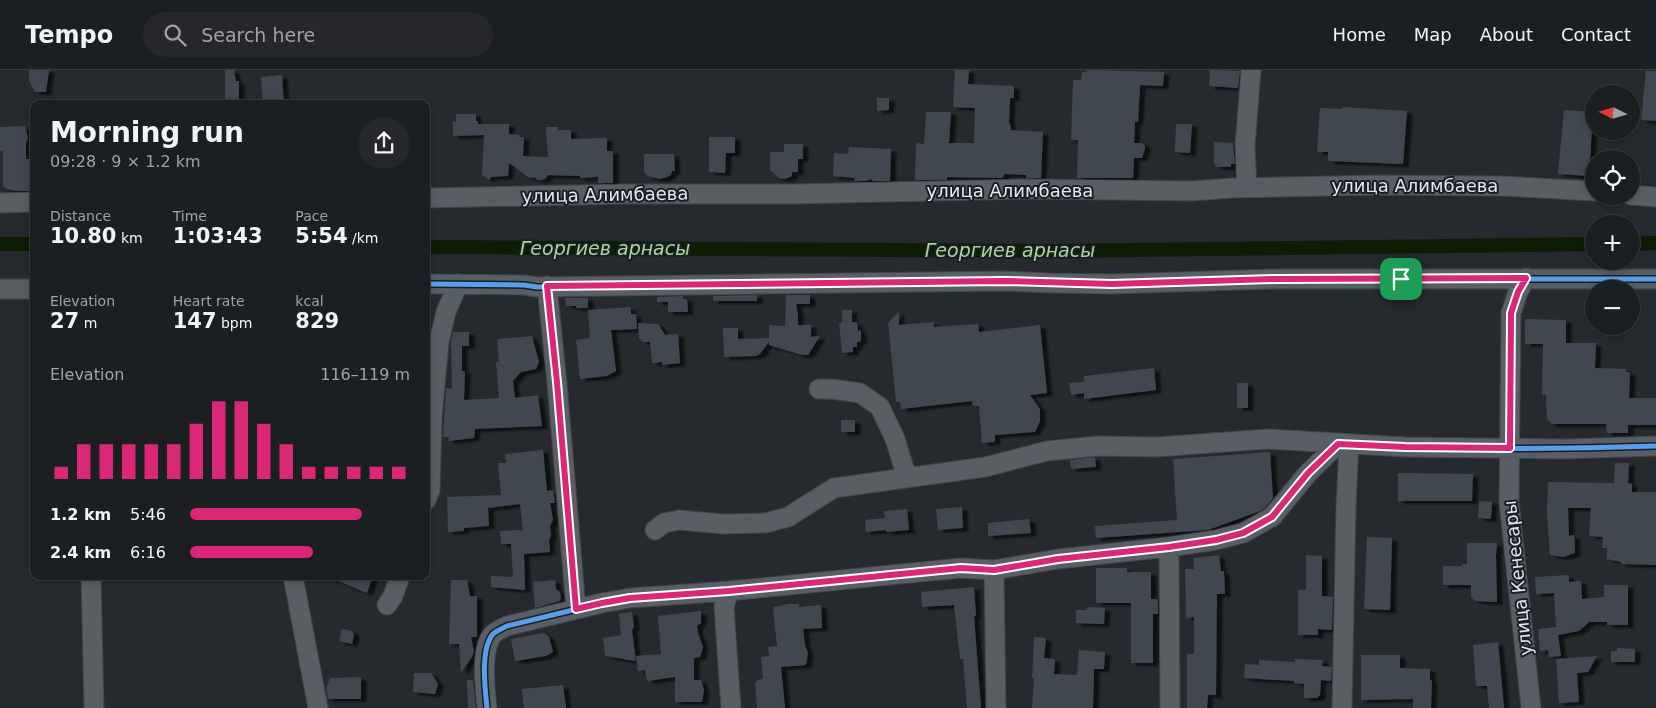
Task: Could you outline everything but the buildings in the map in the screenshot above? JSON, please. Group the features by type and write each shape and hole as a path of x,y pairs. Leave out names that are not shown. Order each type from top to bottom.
{"street":[{"path":"1247,188 1246,146 1251,70"},
{"name":"улица Алимбаева","path":"430,198 1030,190 1192,191 1379,185 1492,186 1585,191"},
{"path":"1640,196 1656,198"},
{"path":"0,203 30,202"},
{"name":"улица Кенесары","path":"1526,278 1518,292 1511,313 1509,502 1531,708"},
{"path":"430,284 524,285 537,288 547,286 995,281 1112,284 1285,279 1656,279"},
{"path":"430,490 432,418 438,342 446,312 458,284"},
{"path":"547,286 576,609"},
{"path":"0,289 30,289"},
{"path":"819,389 860,393 880,407 895,439 907,478"},
{"path":"655,530 664,523 679,520 724,524 765,523 788,518 834,488 985,467 1047,451 1097,446 1156,447 1268,439 1405,447 1566,449 1656,446"},
{"path":"487,708 485,688 487,645 494,633 507,626 630,598 729,591 961,568 994,570 1058,559 1216,540 1243,533 1272,517 1308,473 1344,444"},
{"path":"1342,708 1345,516 1344,444"},
{"path":"1169,547 1170,708"},
{"path":"994,570 996,708"},
{"path":"91,580 94,708"},
{"path":"294,580 318,708"},
{"path":"386,605 393,596 399,580"},
{"path":"729,591 724,607 731,708"}],"waterway":[{"name":"Георгиев арнасы","path":"1640,244 1656,243"},
{"name":"Георгиев арнасы","path":"0,244 30,244"},
{"name":"Георгиев арнасы","path":"430,247 1055,251 1585,244"}],"cycle path":[{"path":"430,284 524,285 537,287 1005,281 1112,284 1275,279 1656,279"},
{"path":"487,708 485,659 486,649 493,634 507,626 602,603 630,598 729,591 961,568 994,570 1058,559 1216,540 1243,533 1272,517 1308,473 1338,444 1497,448 1656,446"}],"route":[{"path":"1526,278 1518,292 1511,313 1510,448 1338,444 1308,473 1272,517 1243,533 1216,540 1058,559 994,570 961,568 729,591 630,598 576,609 547,286 1005,281 1112,284 1275,279 1401,279 1526,278"}]}
